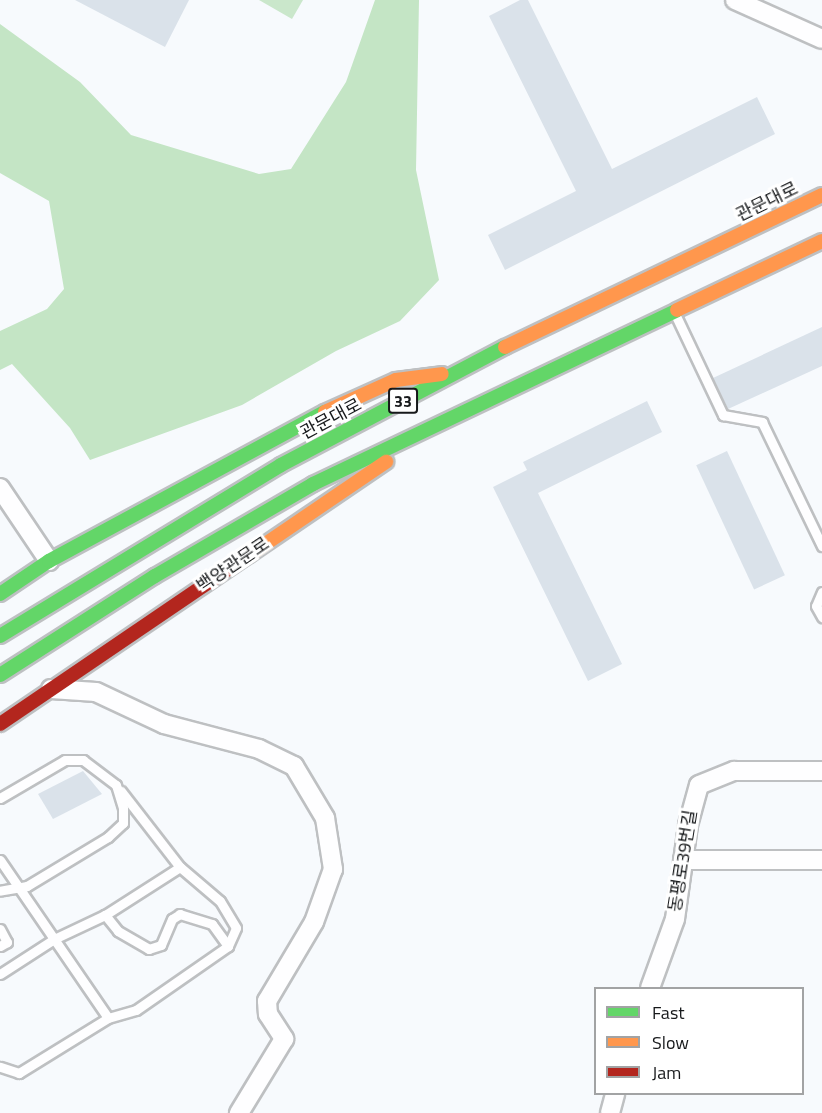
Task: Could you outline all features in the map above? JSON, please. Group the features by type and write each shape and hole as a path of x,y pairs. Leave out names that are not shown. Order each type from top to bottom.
{"main road":[{"name":"관문대로","path":"0,636 261,477 452,373 822,195"},
{"name":"33","path":"0,675 155,576 313,484 466,407 822,241"},
{"path":"0,594 50,561 296,426 396,380 452,373"},
{"name":"백양관문로","path":"0,724 466,407"}],"street":[{"path":"735,0 822,39"},
{"path":"0,488 50,561"},
{"path":"51,689 96,692 164,724 259,748 294,766 325,818 333,869 314,922 267,1000 268,1014 284,1039 239,1113"},
{"name":"동평로39번길","path":"650,987 675,919 683,860 699,785 734,771 822,771"},
{"path":"683,860 822,860"},
{"path":"610,1113 615,1095"}],"lane":[{"path":"674,311 723,416 762,422 822,546"},
{"path":"822,592 816,606 822,617"},
{"path":"0,798 65,760 83,760 99,767 116,784 180,867 220,902 236,928 228,946 136,1010 108,1018 19,1073 0,1067"},
{"path":"0,891 18,888 108,837 123,823 116,784"},
{"path":"0,860 108,1018"},
{"path":"0,974 54,939 105,915 180,867"},
{"path":"105,915 118,931 150,949 161,945 172,919 180,914 212,924 228,946"},
{"path":"0,929 7,942 0,946"}],"green space":[{"path":"259,0 303,0 292,19"},
{"path":"375,0 419,0 416,170 439,280 400,321 336,351 242,405 90,460 70,428 12,364 0,370 0,331 47,309 64,289 49,201 0,173 0,24 80,82 131,135 259,174 291,169 346,82"}],"building":[{"path":"75,0 189,0 165,47"},
{"path":"520,0 528,0 612,169 757,97 775,134 505,270 488,235 576,191 489,16"},
{"path":"822,327 822,366 728,409 713,378"},
{"path":"647,401 662,432 538,493 622,664 588,681 493,487 527,470 523,462"},
{"path":"727,451 785,575 754,590 696,465"},
{"path":"83,771 102,794 53,819 38,794"}],"traffic: fast":[{"path":"0,675 155,576 313,484 677,310"},
{"path":"0,636 281,465 505,347"},
{"path":"0,594 49,561 325,412"}],"traffic: slow":[{"path":"505,347 822,195"},
{"path":"677,310 822,241"},
{"path":"325,412 396,380 442,374"},
{"path":"249,555 386,462"}],"traffic: jam":[{"path":"0,724 249,555"}]}
